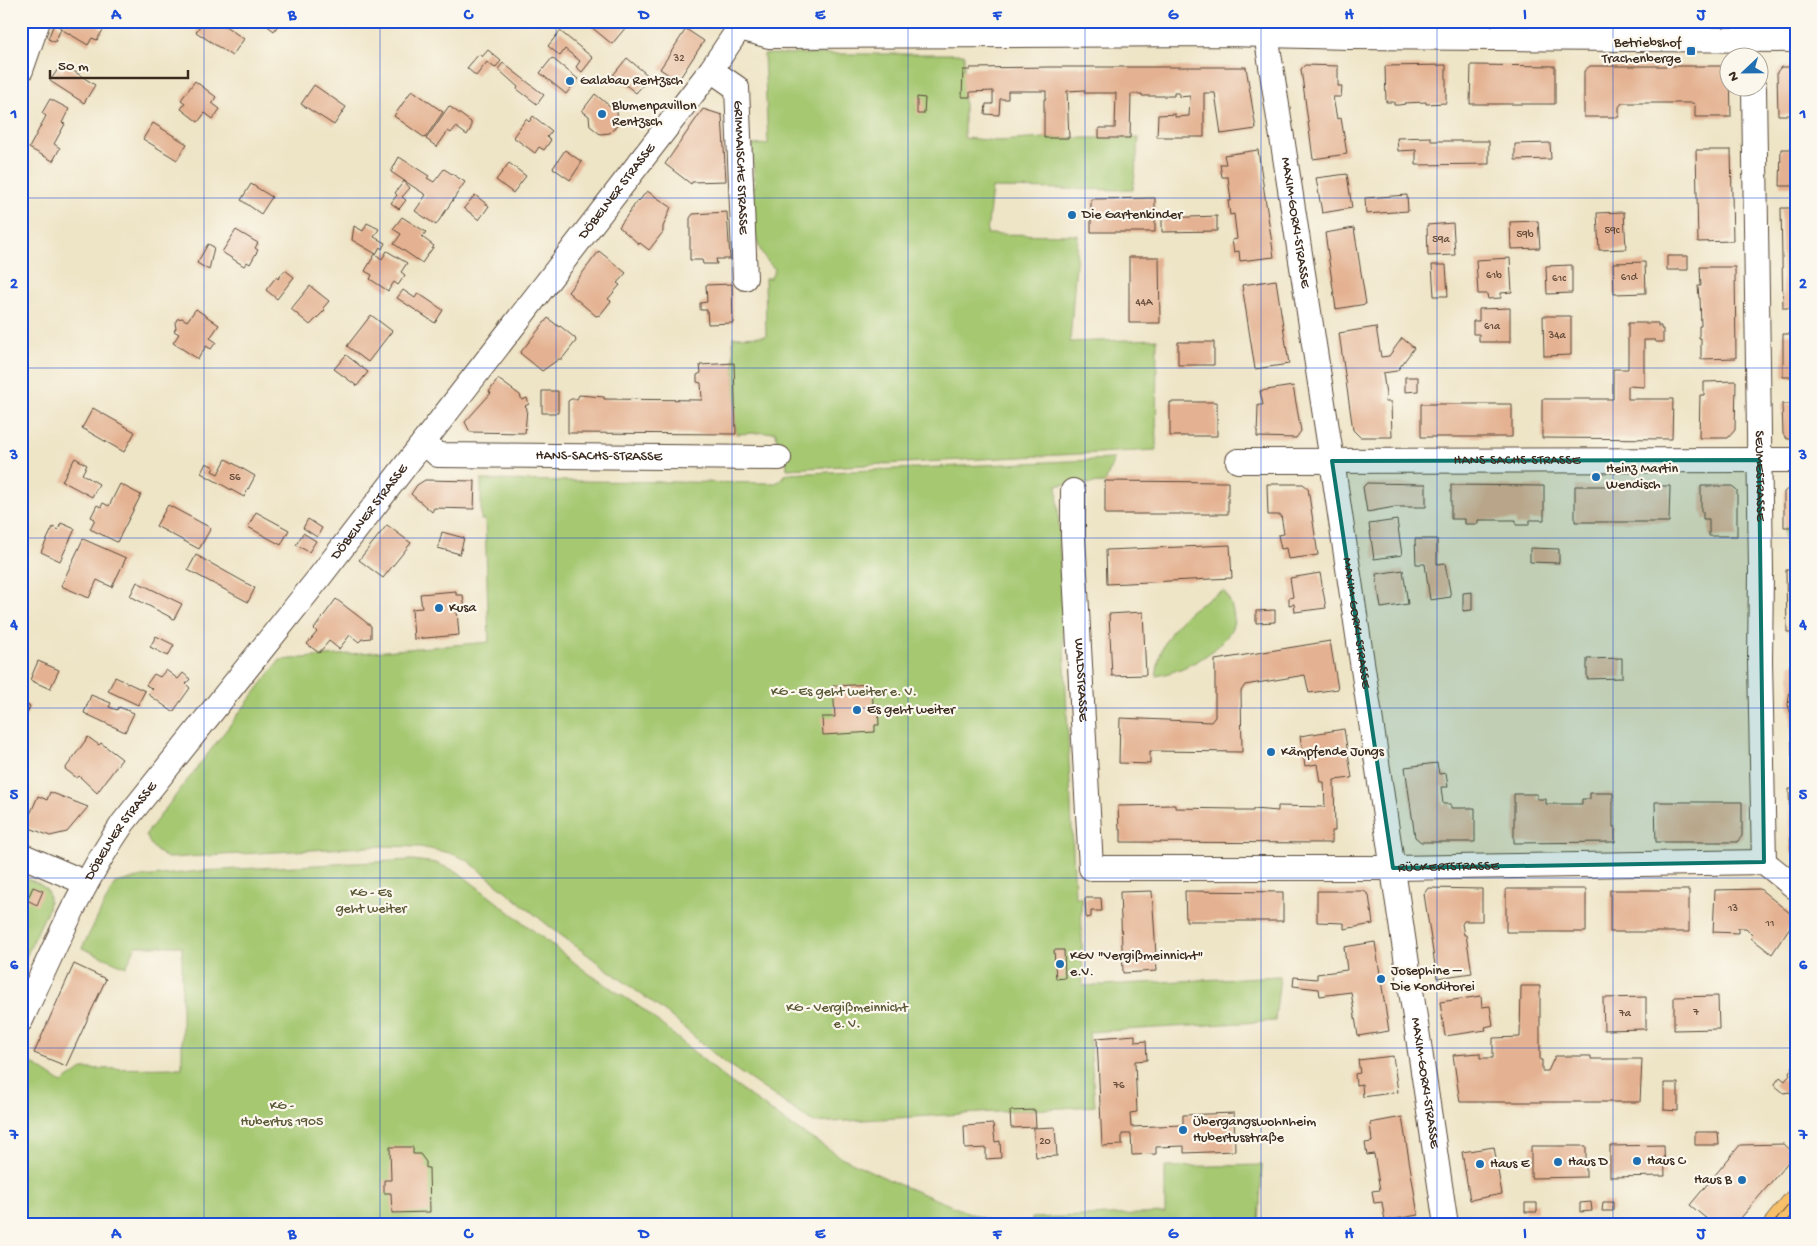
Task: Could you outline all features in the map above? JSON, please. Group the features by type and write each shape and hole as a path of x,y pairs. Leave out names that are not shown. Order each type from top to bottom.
{"main road":[{"path":"1778,1225 1796,1203"}],"street":[{"path":"21,70 38,21"},
{"path":"742,25 769,36 1265,28 1307,36 1720,48"},
{"name":"DÖBELNER STRASSE","path":"22,1015 86,883 123,823 318,579 711,70 742,25"},
{"name":"MAXIM-GORKI-STRASSE","path":"1265,28 1332,461 1446,1225"},
{"path":"1759,48 1796,40"},
{"name":"GRIMMAISCHE STRASSE","path":"711,70 737,88 745,278"},
{"name":"SEUMESTRASSE","path":"1754,98 1764,862"},
{"name":"HANS-SACHS-STRASSE","path":"424,442 438,455 779,458"},
{"name":"HANS-SACHS-STRASSE","path":"1238,461 1796,460"},
{"name":"WALDSTRASSE","path":"1073,491 1092,868"},
{"path":"21,855 86,883"},
{"path":"1764,862 1796,888"},
{"name":"RÜCKERTSTRASSE","path":"1092,868 1393,868 1764,862"}],"highlighted area":[{"path":"1759,460 1764,862 1393,868 1332,461"}],"green space":[{"path":"764,54 964,54 964,138 998,141 1044,138 1139,138 1133,190 992,188 987,234 1078,235 1070,342 1157,339 1156,450 787,469 785,443 777,443 776,432 736,434 733,337 766,336 765,278 771,278 775,269 767,261 758,242 753,221 750,188 755,187 752,145 768,144"},
{"name":"KG - Es geht weiter e. V.","path":"1114,459 1105,483 1057,485 1075,897 1081,897 1083,986 1280,976 1275,1021 1089,1032 1095,1106 814,1123 720,1059 669,1015 554,930 467,860 450,853 420,847 383,846 168,858 154,849 149,842 146,834 280,660 489,642 485,520 481,520 481,480 775,483 780,481 786,474"},
{"path":"1784,527 1796,527 1796,558 1785,558"},
{"path":"1224,591 1233,612 1234,621 1221,643 1201,659 1178,670 1156,676 1162,649 1180,621 1196,607"},
{"name":"KG - Hubertus 1905","path":"412,860 436,863 458,872 588,973 644,1010 725,1078 790,1125 841,1157 898,1184 992,1222 992,1225 21,1225 21,1080 30,1062 62,1083 82,1069 182,1068 182,946 136,946 126,967 82,948 115,883 142,877 201,871"},
{"path":"21,877 44,887 49,895 49,901 48,909 21,964"},
{"path":"1262,1165 1259,1225 1031,1224 1032,1218 1165,1213 1165,1167"}],"building":[{"path":"55,21 61,29 55,42 48,39"},
{"path":"66,21 102,21 99,28 103,30 97,40 92,38 88,45 61,29"},
{"path":"203,21 218,21 244,39 232,56 196,32"},
{"path":"261,21 281,21 274,31"},
{"path":"594,21 631,21 612,44 590,26"},
{"path":"686,29 704,41 678,81 660,69"},
{"path":"560,31 593,58 582,72 576,67 580,61 565,49 560,56 548,46"},
{"path":"488,50 501,61 495,68 487,62 476,76 467,68 479,54 482,57"},
{"path":"552,58 578,79 566,94 540,73"},
{"path":"627,58 650,77 636,93 613,75"},
{"path":"503,63 544,95 537,104 517,89 518,87 498,69"},
{"path":"1305,65 1338,66 1338,86 1342,86 1341,97 1333,97 1337,119 1341,118 1347,154 1313,159 1301,69"},
{"path":"1446,65 1446,103 1426,104 1426,102 1394,105 1394,102 1386,102 1385,66"},
{"path":"1471,65 1555,66 1555,104 1470,104"},
{"path":"66,66 95,85 84,103 50,81 58,69 62,72"},
{"path":"1590,66 1720,66 1720,98 1731,98 1731,117 1695,117 1695,105 1693,103 1622,103 1619,107 1619,117 1584,117 1584,71"},
{"path":"1246,67 1256,129 1221,134 1215,93 1204,93 1204,137 1157,137 1158,115 1175,114 1175,117 1189,116 1190,96 1179,97 1179,93 1174,93 1174,96 1131,94 1130,138 1099,138 1099,128 1115,128 1116,93 1084,93 1085,90 1067,91 1069,138 1044,138 1044,99 1046,99 1046,91 1008,91 1008,99 1000,99 999,115 985,114 986,104 993,104 993,91 970,92 970,97 962,97 963,70 970,70 970,68"},
{"path":"1781,67 1796,67 1796,115 1778,115 1777,72"},
{"path":"195,81 216,97 212,103 220,109 213,119 205,113 198,122 181,109 185,103 181,100"},
{"path":"314,85 346,107 334,125 301,104"},
{"path":"412,90 443,112 425,138 394,116"},
{"name":"Blumenpavillon Rentzsch","path":"595,94 617,112 618,124 610,133 600,134 590,126 589,116 582,111"},
{"path":"917,97 925,98 924,114 917,114"},
{"path":"50,99 69,109 62,123 65,124 54,144 60,148 53,161 29,148 46,116 42,113"},
{"path":"449,106 471,122 471,128 467,135 456,127 451,133 448,131 437,147 426,139"},
{"path":"703,109 722,115 726,181 692,182 691,184 665,164"},
{"path":"533,116 552,131 547,137 551,140 544,150 539,147 535,153 513,137 526,119 529,122"},
{"path":"153,123 187,144 177,160 143,139"},
{"path":"1431,137 1431,141 1489,141 1489,164 1416,165 1416,150 1398,151 1397,138"},
{"path":"1550,143 1551,159 1515,160 1515,144"},
{"path":"1781,149 1796,149 1796,186 1780,186"},
{"path":"565,150 582,162 570,180 553,168"},
{"path":"1258,150 1274,257 1240,261 1239,251 1234,252 1232,240 1237,239 1234,214 1230,215 1228,201 1231,201 1228,177 1222,177 1220,164 1226,164 1224,155"},
{"path":"1696,150 1731,150 1733,241 1698,242"},
{"path":"399,157 429,176 427,178 434,182 444,169 465,182 436,225 415,211 426,195 391,172"},
{"path":"509,163 526,176 513,193 496,180"},
{"path":"1347,174 1352,208 1322,213 1316,178"},
{"path":"404,181 410,188 402,197 406,200 399,209 391,203 397,195 395,193"},
{"path":"251,184 272,197 261,214 241,200"},
{"path":"647,191 671,207 663,227 663,232 649,250 619,227 638,200"},
{"path":"475,195 489,206 479,220 464,208"},
{"path":"1407,195 1408,211 1366,214 1365,198"},
{"path":"1155,198 1155,232 1091,232 1091,199"},
{"path":"1781,208 1796,208 1796,308 1783,308"},
{"path":"727,212 730,259 716,259 717,264 703,264 702,260 690,260 690,218 693,214"},
{"path":"1624,212 1626,249 1599,250 1597,213"},
{"path":"1217,216 1217,231 1162,232 1162,218"},
{"path":"402,217 426,232 422,237 434,246 422,263 394,244 401,234 393,229"},
{"path":"1538,221 1540,248 1511,249 1510,222"},
{"path":"367,223 379,229 374,237 385,243 376,254 352,240 354,226 363,231"},
{"path":"1453,223 1455,255 1428,256 1427,225"},
{"path":"1354,228 1366,304 1336,309 1325,233"},
{"path":"236,230 258,243 255,248 258,250 250,264 247,262 244,266 222,252"},
{"path":"208,244 214,247 209,270 197,263"},
{"path":"387,251 407,263 401,272 405,275 398,285 394,282 388,291 370,279 372,275 365,271 375,254 382,259"},
{"path":"599,251 626,273 617,283 620,285 608,299 611,301 600,315 596,316 568,292"},
{"path":"1667,256 1688,256 1688,270 1667,270"},
{"path":"1129,257 1159,257 1160,323 1129,323"},
{"path":"1510,258 1512,292 1501,293 1501,298 1488,299 1487,294 1478,294 1476,260"},
{"path":"1645,262 1646,293 1614,294 1613,263"},
{"path":"1432,265 1446,265 1448,296 1434,296"},
{"path":"1572,265 1572,293 1547,294 1546,266"},
{"path":"1700,267 1735,267 1736,358 1701,359 1701,338 1699,338 1699,326 1701,326 1700,298 1698,286 1701,286"},
{"path":"285,270 294,277 277,299 266,290 276,277 278,279"},
{"path":"1276,280 1289,364 1255,369 1242,285"},
{"path":"732,284 733,323 708,324 707,310 700,310 700,303 707,302 706,285"},
{"path":"310,286 329,301 323,308 325,310 310,325 291,309"},
{"path":"403,290 415,298 418,293 443,310 435,323 397,298"},
{"path":"1510,308 1510,342 1479,342 1479,334 1473,334 1473,321 1479,321 1479,309"},
{"path":"196,309 219,325 210,338 216,342 211,349 206,346 198,359 173,343 179,334 174,331 177,319 182,318 187,321"},
{"path":"371,315 392,331 368,362 347,346"},
{"path":"1543,316 1571,316 1571,355 1544,356"},
{"path":"548,318 575,338 576,341 562,359 559,359 542,371 520,353"},
{"path":"1628,323 1658,323 1658,326 1661,326 1661,329 1663,329 1663,342 1644,340 1644,387 1628,386 1628,399 1673,399 1672,439 1542,438 1542,399 1613,399 1613,369 1628,369"},
{"path":"1376,327 1381,357 1389,356 1402,338 1414,348 1397,371 1383,373 1385,402 1391,402 1392,437 1360,437 1353,430 1339,333"},
{"path":"1783,334 1796,334 1796,377 1783,377"},
{"path":"1178,342 1214,342 1214,365 1178,365"},
{"path":"346,355 368,372 357,386 334,369"},
{"path":"734,363 736,434 568,433 568,401 577,399 579,395 604,397 604,399 702,400 701,383 697,382 697,375 701,373 700,365"},
{"path":"1405,377 1418,377 1418,391 1405,392"},
{"path":"498,379 520,395 522,400 527,398 529,404 525,406 527,408 525,433 470,432 465,422 491,393 489,392"},
{"path":"1736,381 1735,430 1728,438 1699,438 1700,395 1704,395 1704,382"},
{"path":"1293,386 1301,431 1296,438 1257,437 1258,405 1263,405 1260,391"},
{"path":"542,391 558,391 558,413 542,413"},
{"path":"1170,402 1217,402 1217,436 1170,436"},
{"path":"1421,404 1512,404 1512,437 1421,437"},
{"path":"1782,404 1796,404 1796,439 1787,439 1783,434"},
{"path":"93,408 135,432 124,452 82,428"},
{"path":"75,458 87,465 82,474 99,484 92,497 62,481"},
{"path":"226,459 255,476 244,497 201,473 206,463 214,467 212,471 218,474"},
{"path":"425,480 475,481 474,509 434,508 432,512 411,494 417,485"},
{"path":"1105,481 1228,482 1228,514 1105,514"},
{"path":"1367,483 1426,484 1426,507 1395,507 1367,512 1363,487"},
{"path":"120,484 141,495 117,542 90,529 95,519 91,517 97,505 101,507 103,503 109,506"},
{"path":"1267,484 1303,484 1308,488 1318,555 1288,559 1286,548 1281,549 1278,535 1284,534 1281,515 1268,515"},
{"path":"1451,485 1544,486 1544,520 1529,520 1529,525 1516,525 1516,520 1478,520 1478,524 1465,524 1465,519 1451,519"},
{"path":"1575,486 1670,486 1669,522 1575,522"},
{"path":"1701,486 1732,486 1737,490 1737,536 1709,536 1709,519 1703,519 1703,512 1701,512"},
{"path":"1791,486 1796,486 1796,527 1784,527 1784,492"},
{"path":"168,505 211,528 199,549 156,526"},
{"path":"256,512 289,530 281,545 248,527"},
{"path":"308,519 322,528 317,537 303,528"},
{"path":"1397,520 1402,555 1374,559 1369,524"},
{"path":"61,523 75,529 60,561 41,552 53,527 58,530"},
{"path":"387,525 411,543 383,578 359,560"},
{"path":"442,532 464,538 460,554 438,548"},
{"path":"303,533 316,541 309,552 296,545"},
{"path":"83,539 126,558 112,587 97,580 89,598 61,586"},
{"path":"1415,539 1437,539 1437,564 1445,563 1451,597 1430,600 1425,564 1416,564"},
{"path":"1230,545 1232,578 1107,584 1106,550"},
{"path":"1530,548 1559,549 1559,563 1530,562"},
{"path":"196,555 255,588 248,602 188,570"},
{"path":"1403,570 1408,604 1381,608 1376,574"},
{"path":"1786,570 1796,570 1796,632 1787,632"},
{"path":"1320,573 1326,608 1295,612 1294,604 1289,605 1289,598 1293,597 1290,578"},
{"path":"137,582 182,604 174,619 130,596"},
{"path":"456,591 456,595 463,595 465,611 457,611 459,635 414,639 412,609 422,608 420,594"},
{"path":"1472,592 1472,610 1463,611 1463,593"},
{"path":"336,599 371,626 371,638 362,639 359,642 350,635 339,649 329,641 319,653 307,644 317,632 314,629"},
{"path":"1275,610 1275,622 1256,623 1256,611"},
{"path":"1143,612 1146,675 1112,676 1109,614"},
{"path":"156,636 174,645 168,656 150,647"},
{"path":"1330,641 1338,689 1309,693 1305,675 1245,685 1241,691 1242,752 1150,751 1150,764 1119,763 1120,718 1211,722 1215,717 1215,660"},
{"path":"1622,658 1622,678 1587,679 1587,659"},
{"path":"38,661 59,670 50,689 30,680"},
{"path":"1796,663 1796,757 1792,757 1791,715 1788,705 1790,664"},
{"path":"166,670 178,679 183,673 190,679 186,684 190,688 173,712 148,694 153,689 146,685 154,674 160,677"},
{"path":"115,677 145,691 138,705 108,691"},
{"name":"Es geht weiter","path":"872,684 873,704 878,704 879,725 875,725 875,732 823,735 822,717 835,717 833,686"},
{"path":"91,695 111,703 109,707 117,710 119,707 134,713 125,732 84,713"},
{"path":"21,702 30,706 21,728"},
{"path":"1344,729 1352,778 1334,780 1335,831 1332,831 1332,843 1121,842 1118,806 1175,805 1175,808 1236,809 1236,811 1253,811 1253,809 1278,811 1278,806 1325,807 1324,782 1320,782 1317,764 1305,766 1300,736"},
{"path":"88,737 99,745 101,743 122,759 97,793 79,776 77,778 65,769"},
{"path":"1437,763 1439,774 1446,773 1448,787 1441,787 1443,804 1451,804 1451,808 1475,808 1475,842 1421,842 1415,837 1405,767"},
{"path":"1789,789 1796,789 1796,858 1791,851"},
{"path":"50,792 88,807 67,832 50,836 25,826 38,796 47,800"},
{"path":"1590,793 1613,793 1615,842 1514,843 1514,794 1537,794 1537,799 1546,799 1546,804 1582,804 1582,799 1590,799"},
{"path":"1655,802 1742,802 1742,836 1737,842 1656,842"},
{"path":"33,887 43,891 37,905 27,900"},
{"path":"1428,888 1482,889 1482,921 1464,921 1462,924 1464,935 1466,935 1472,973 1437,978 1424,894"},
{"path":"1506,889 1586,889 1586,932 1506,932"},
{"path":"1760,889 1796,918 1772,954 1751,938 1753,935 1746,928 1738,928 1738,933 1713,932 1715,890"},
{"path":"1610,890 1689,890 1689,932 1610,932"},
{"path":"1152,891 1157,971 1123,973 1120,892"},
{"path":"1185,891 1283,892 1283,921 1186,921"},
{"path":"1317,891 1364,891 1369,895 1373,924 1344,929 1344,923 1317,922"},
{"path":"1085,898 1101,898 1102,911 1091,911 1091,917 1086,918"},
{"path":"1375,942 1389,1031 1358,1036 1351,992 1320,996 1319,989 1293,986 1294,977 1317,979 1317,974 1347,970 1344,947"},
{"name":"KGV \"Vergißmeinnicht\" e.V.","path":"1054,950 1064,950 1065,978 1056,979"},
{"path":"74,964 106,979 66,1066 34,1053"},
{"path":"1521,986 1540,986 1540,1060 1542,1060 1542,1071 1548,1071 1555,1056 1591,1056 1591,1059 1642,1059 1640,1102 1460,1102 1453,1055 1480,1053 1480,1058 1493,1058 1493,1038 1520,1037"},
{"path":"1481,996 1482,1007 1490,1006 1493,1025 1485,1027 1486,1030 1445,1036 1440,1002"},
{"path":"1718,996 1719,1029 1674,1030 1674,997"},
{"path":"1646,997 1646,1029 1604,1030 1603,998"},
{"path":"1135,1035 1135,1042 1146,1041 1147,1060 1135,1061 1137,1112 1130,1113 1131,1127 1183,1125 1183,1115 1234,1113 1235,1151 1184,1153 1184,1146 1156,1147 1156,1154 1132,1155 1131,1134 1122,1134 1122,1145 1102,1146 1097,1038"},
{"path":"1393,1056 1398,1092 1363,1097 1362,1084 1356,1085 1355,1074 1360,1073 1358,1060"},
{"path":"1794,1065 1796,1065 1796,1098 1789,1092 1784,1093 1774,1085 1780,1077 1785,1081"},
{"path":"1664,1083 1678,1083 1678,1111 1664,1110"},
{"path":"1035,1110 1036,1127 1011,1128 1010,1111"},
{"path":"1402,1117 1418,1215 1385,1221 1382,1202 1374,1203 1372,1191 1380,1190 1374,1154 1367,1155 1365,1143 1372,1142 1370,1123"},
{"path":"993,1124 995,1142 1000,1141 1001,1158 986,1159 986,1148 965,1149 964,1126"},
{"path":"1055,1127 1057,1156 1036,1157 1033,1128"},
{"path":"1695,1132 1718,1132 1719,1145 1695,1145"},
{"name":"Haus B","path":"1784,1144 1795,1154 1735,1225 1714,1225 1690,1205 1740,1145"},
{"name":"Haus C","path":"1664,1145 1665,1176 1610,1177 1610,1146"},
{"name":"Haus D","path":"1531,1146 1586,1146 1586,1177 1531,1178"},
{"path":"390,1147 413,1147 413,1154 420,1154 426,1162 426,1168 429,1168 430,1212 392,1213 391,1193 384,1193 384,1180 391,1180"},
{"name":"Haus E","path":"1494,1147 1502,1194 1470,1200 1462,1152"},
{"path":"1591,1202 1592,1211 1580,1212 1580,1203"},
{"path":"1603,1202 1613,1202 1613,1211 1602,1211"},
{"path":"1525,1203 1537,1203 1537,1212 1525,1212"}],"tram line":[{"path":"1772,1225 1796,1196"},
{"path":"1784,1225 1796,1211"}],"place":[{"name":"Betriebshof Trachenberge","path":"1691,51"},
{"name":"Galabau Rentzsch","path":"570,81"},
{"name":"Blumenpavillon Rentzsch","path":"602,114"},
{"name":"Die Gartenkinder","path":"1072,215"},
{"name":"Heinz Martin Wendisch","path":"1596,477"},
{"name":"Kusa","path":"439,608"},
{"name":"Es geht weiter","path":"857,710"},
{"name":"Kämpfende Jungs","path":"1271,752"},
{"name":"KGV \"Vergißmeinnicht\" e.V.","path":"1060,964"},
{"name":"Josephine – Die Konditorei","path":"1381,979"},
{"name":"Übergangswohnheim Hubertusstraße","path":"1183,1130"},
{"name":"Haus C","path":"1637,1161"},
{"name":"Haus D","path":"1558,1162"},
{"name":"Haus E","path":"1480,1164"},
{"name":"Haus B","path":"1742,1180"}],"park label":[{"name":"KG - Es geht weiter","path":"371,902"},
{"name":"KG - Vergißmeinnicht e. V.","path":"847,1016"}]}
